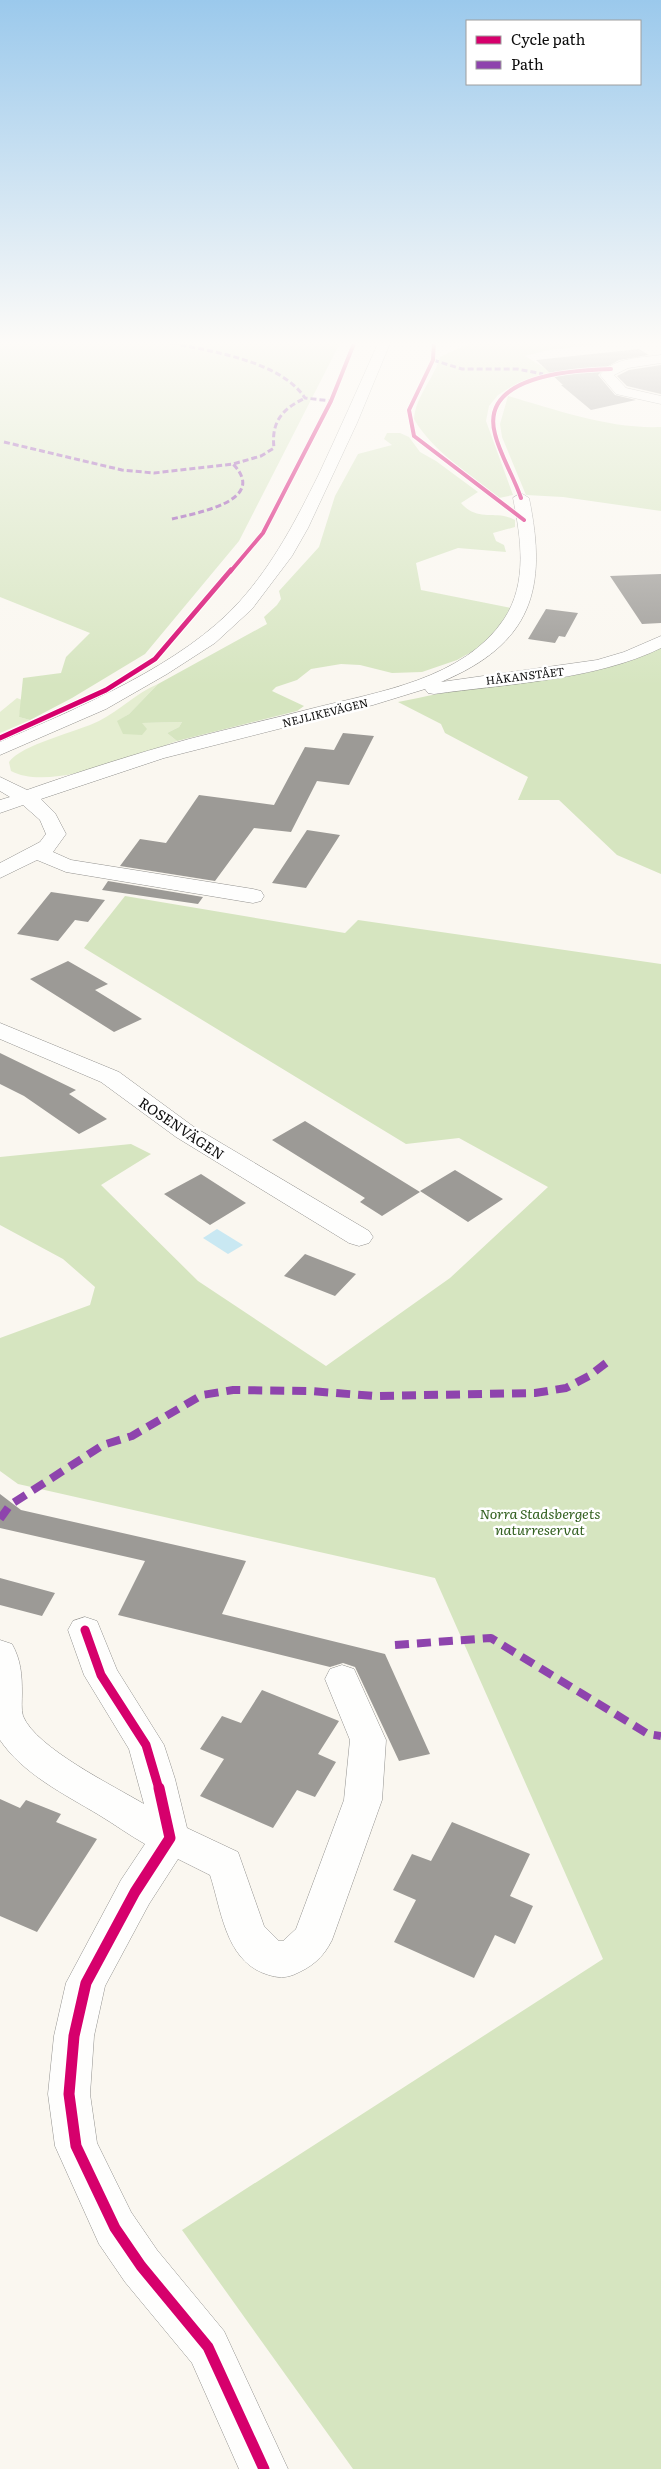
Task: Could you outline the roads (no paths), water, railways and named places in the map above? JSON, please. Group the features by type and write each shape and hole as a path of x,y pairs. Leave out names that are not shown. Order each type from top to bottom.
{"street":[{"path":"0,749 98,705 154,674 209,639 246,604 286,554 334,456"},
{"name":"NEJLIKEVÄGEN","path":"0,807 158,754 386,697 446,674 476,658 512,621 527,588 530,572 529,546 521,498"},
{"name":"HÅKANSTÅET","path":"386,697 506,677 598,665 630,656 661,640"},
{"path":"0,783 40,808 53,824 56,834 48,846 0,872"},
{"path":"36,852 66,866 253,896"},
{"name":"ROSENVÄGEN","path":"0,1030 66,1057 110,1078 185,1132 359,1237"},
{"path":"85,1630 101,1676 146,1745 157,1779 170,1838 135,1892 86,1983 74,2036 69,2094 76,2146 115,2228 141,2266 208,2347 264,2469"},
{"path":"0,1654 4,1662 3,1692 6,1720 29,1748 45,1763 170,1838 199,1849 225,1864 249,1937 264,1954 276,1960 282,1960 301,1953 315,1933 363,1800 368,1740 342,1679"}],"water":[{"path":"217,1229 243,1245 228,1254 203,1238"}],"park label":[{"name":"Norra Stadsbergets naturreservat","path":"540,1522"}]}
